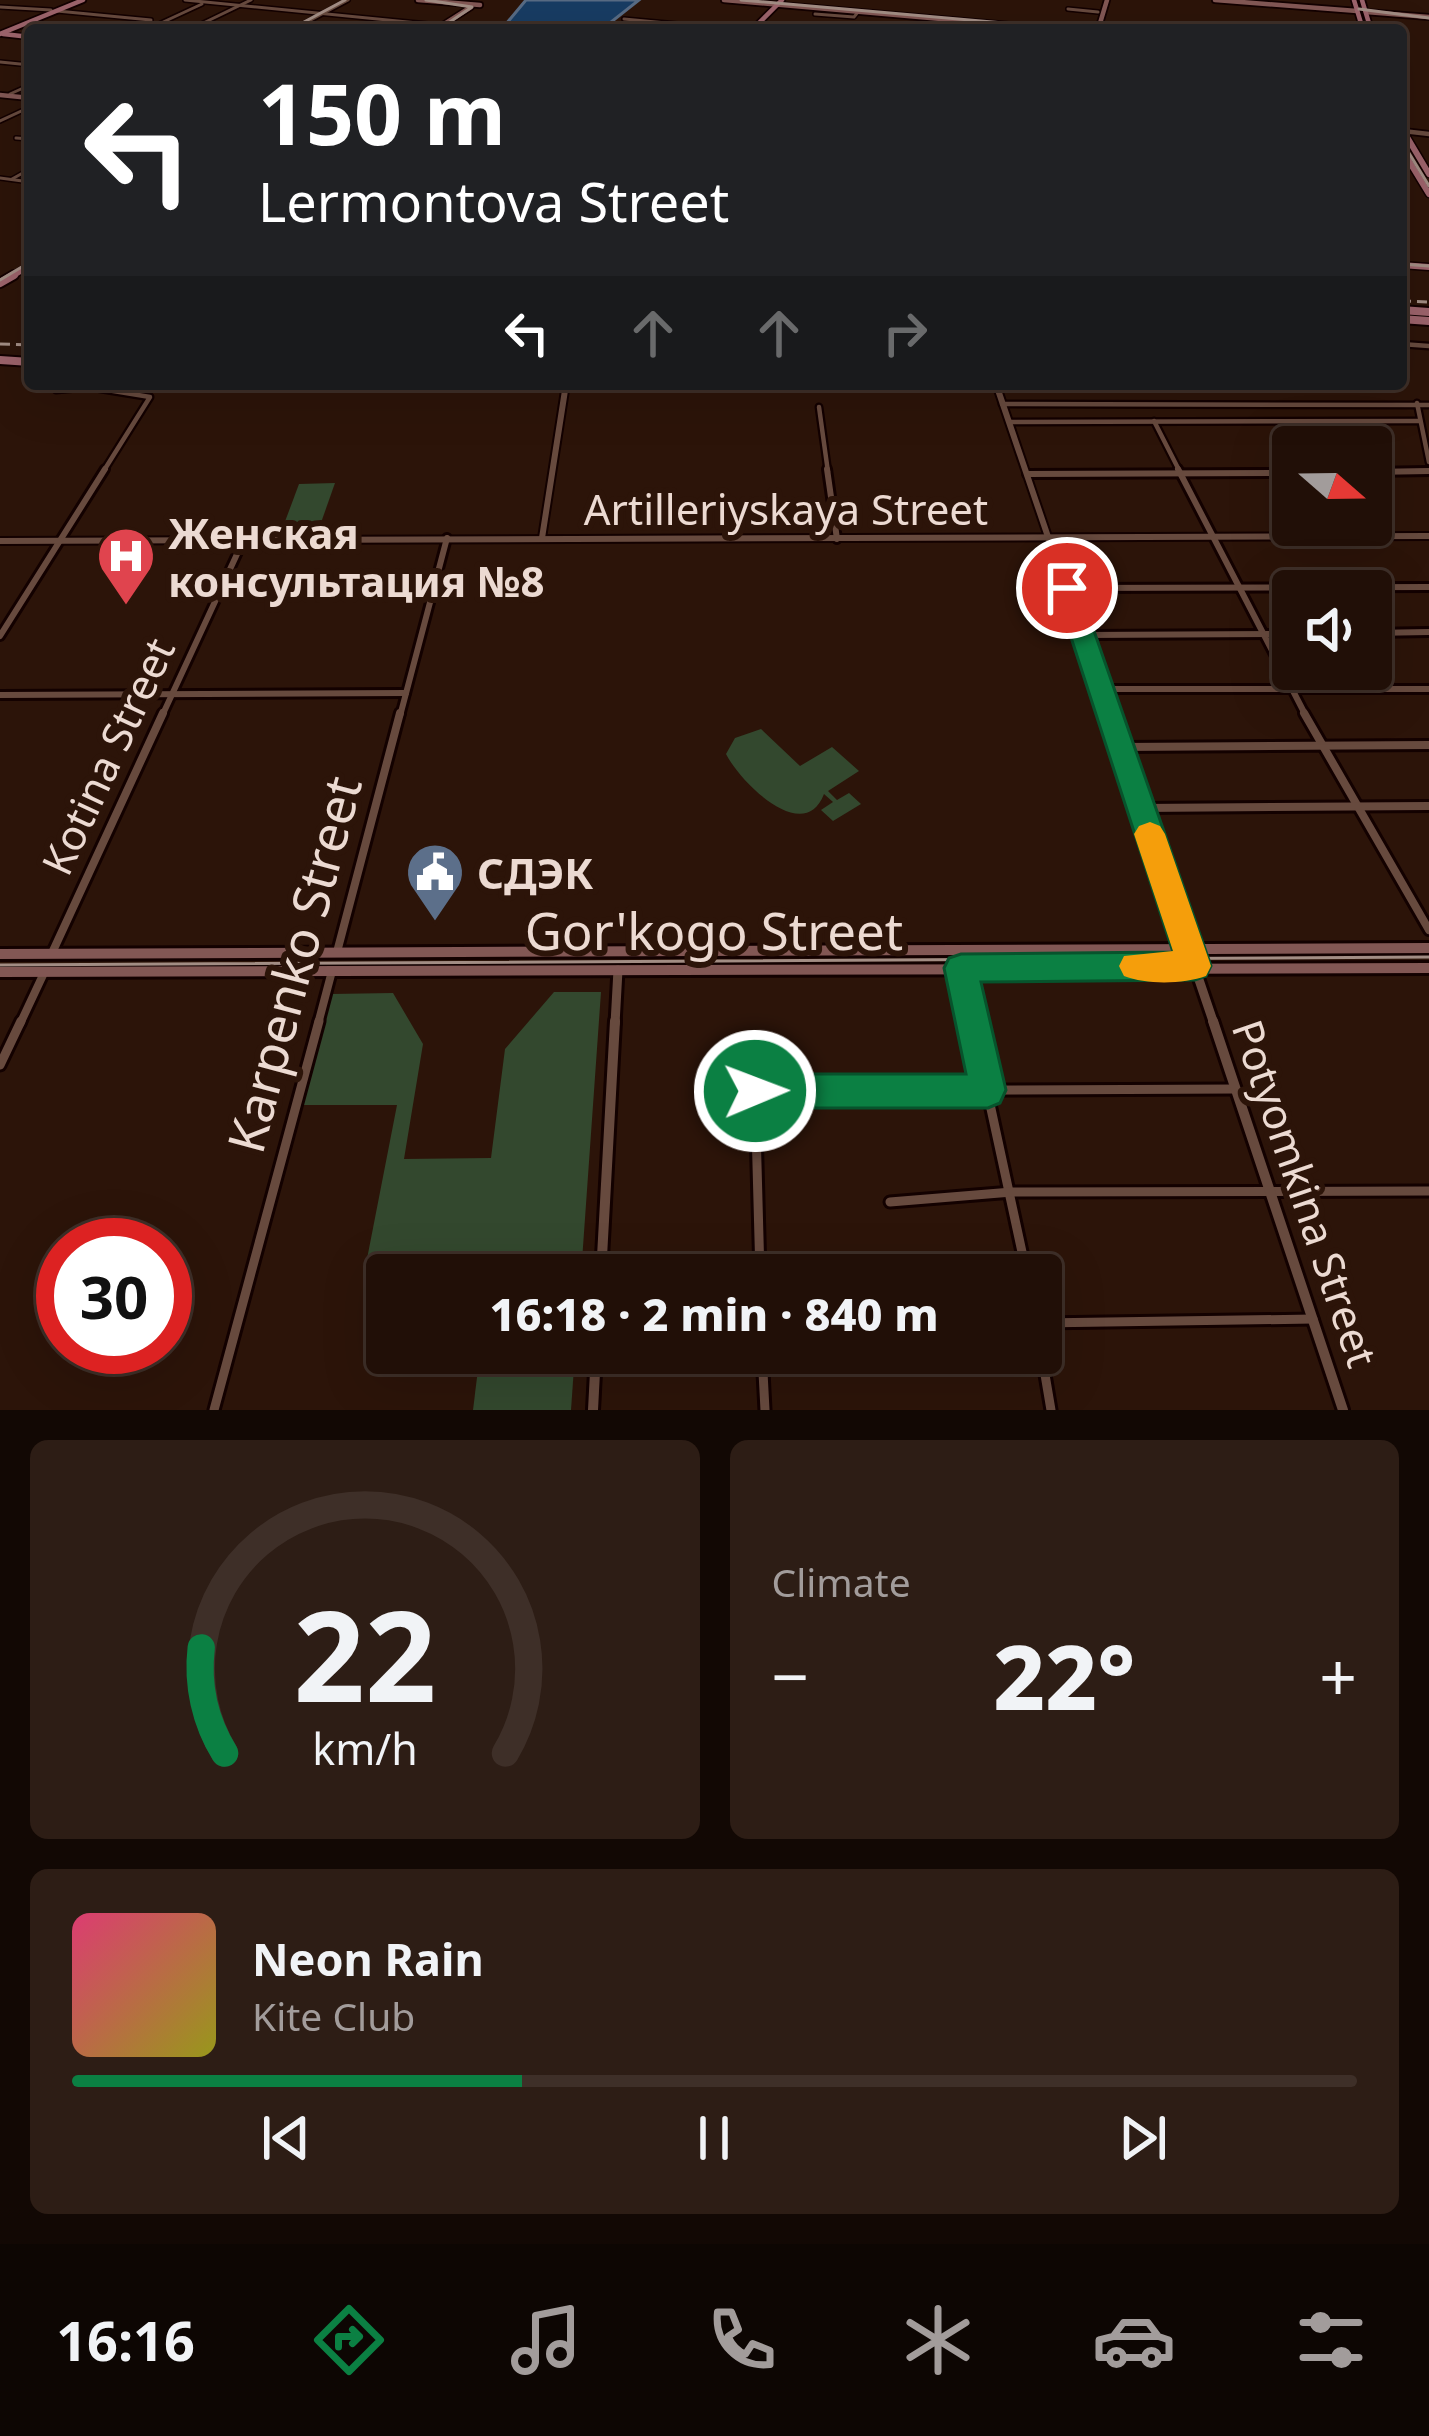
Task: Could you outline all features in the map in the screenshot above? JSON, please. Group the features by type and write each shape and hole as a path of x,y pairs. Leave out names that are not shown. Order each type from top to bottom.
{"main road":[{"path":"1,33 80,0"},
{"path":"418,0 479,3"},
{"path":"438,0 479,3"},
{"path":"724,0 997,24"},
{"path":"755,0 1027,24"},
{"path":"1096,24 1104,0"},
{"path":"1215,0 1429,18"},
{"path":"1358,0 1368,24"},
{"path":"753,24 777,2"},
{"path":"448,24 479,3"},
{"path":"1362,13 1363,24"},
{"path":"1407,138 1429,174"},
{"path":"1407,158 1429,194"},
{"path":"1355,948 1362,967"},
{"name":"Gor'kogo Street","path":"0,954 1429,948"},
{"name":"Potyomkina Street","path":"1188,949 1195,966"},
{"path":"618,970 619,952"},
{"name":"Kotina Street","path":"44,972 52,953"},
{"name":"Karpenko Street","path":"332,971 337,953"},
{"name":"Gor'kogo Street","path":"0,972 1429,968"}],"street":[{"path":"185,0 407,24"},
{"path":"202,24 251,0"},
{"path":"301,24 345,0"},
{"path":"160,24 208,1"},
{"path":"0,8 164,22"},
{"path":"821,8 815,14 847,18"},
{"path":"1068,9 1098,12"},
{"path":"842,24 858,12"},
{"path":"624,19 679,24"},
{"path":"16,137 24,139"},
{"path":"11,180 24,172"},
{"path":"0,178 24,181"},
{"path":"0,636 149,403 150,397 142,394 111,390"},
{"path":"542,538 565,390"},
{"name":"Potyomkina Street","path":"997,390 1188,949"},
{"path":"1417,403 1429,462"},
{"path":"1003,404 1429,405"},
{"path":"819,406 837,538"},
{"path":"1154,421 1272,655"},
{"path":"1009,422 1420,421"},
{"path":"1392,472 1429,471"},
{"path":"1027,474 1272,473"},
{"name":"Artilleriyskaya Street","path":"0,541 1429,536"},
{"name":"Karpenko Street","path":"337,953 447,538"},
{"name":"Kotina Street","path":"52,953 244,539"},
{"path":"1067,588 1429,586"},
{"path":"1392,633 1429,632"},
{"path":"1083,635 1272,634"},
{"path":"1101,689 1272,689"},
{"path":"1392,689 1429,689"},
{"path":"1291,690 1429,930"},
{"path":"0,695 406,693"},
{"path":"1120,747 1429,745"},
{"path":"1141,808 1429,806"},
{"name":"Potyomkina Street","path":"1195,966 1343,1410"},
{"path":"961,968 1024,1254"},
{"path":"602,1254 618,970"},
{"name":"Karpenko Street","path":"214,1410 332,971"},
{"name":"Kotina Street","path":"0,1065 44,972"},
{"path":"759,1254 755,1091 1236,1088"},
{"path":"890,1202 1012,1192 1429,1190"},
{"path":"1062,1323 1313,1318"},
{"path":"593,1410 595,1374"},
{"path":"763,1374 765,1410"},
{"path":"1045,1374 1051,1410"}],"green space":[{"path":"335,483 317,534 280,535 299,484"},
{"path":"761,729 800,766 832,747 859,771 828,791 837,800 849,793 861,804 833,821 821,810 833,802 824,794 815,808 802,814 788,812 758,793 726,754 735,738"},
{"path":"554,992 601,992 582,1254 368,1254 397,1105 303,1105 331,994 393,993 423,1044 404,1159 491,1158 505,1049"},
{"path":"477,1374 574,1374 571,1410 473,1410"}],"water":[{"path":"526,0 639,0 609,24 506,24"}],"tram line":[{"path":"300,24 345,0"},
{"path":"426,0 472,7 447,24"},
{"path":"741,0 1015,24"},
{"path":"1359,9 1429,18"},
{"path":"1407,150 1429,186"},
{"path":"1407,264 1429,266"},
{"path":"0,280 24,266"},
{"path":"0,965 1429,957"}],"railway":[{"path":"1407,301 1429,302"},
{"path":"0,344 24,345"}],"slow traffic":[{"path":"1136,966 1195,966 1150,834"}],"place":[{"name":"Женская консультация №8","path":"126,607"},
{"name":"СДЭК","path":"435,923"}],"route":[{"path":"755,1091 988,1090 961,968 1195,966 1067,588"}]}
